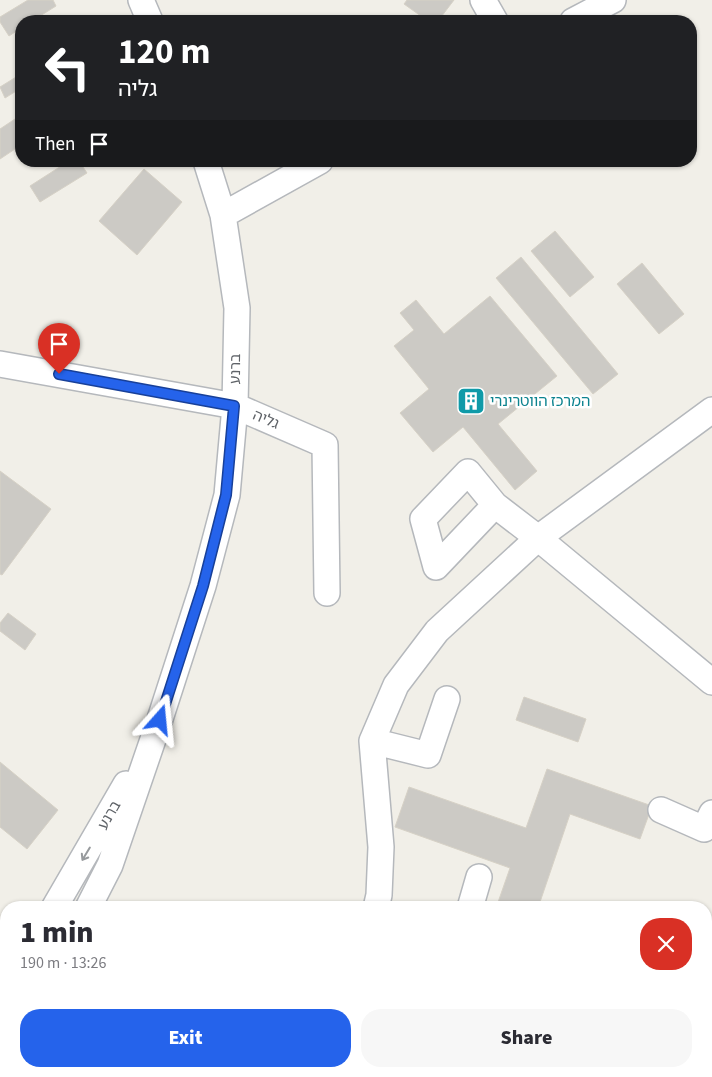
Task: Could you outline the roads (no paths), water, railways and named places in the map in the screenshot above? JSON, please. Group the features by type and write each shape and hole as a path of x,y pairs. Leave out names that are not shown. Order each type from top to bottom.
{"street":[{"path":"140,0 147,15"},
{"path":"483,0 492,15"},
{"path":"584,15 613,0"},
{"name":"ברנע","path":"92,901 110,865 160,720 203,586 226,495 234,406 237,308 223,215 208,167"},
{"path":"223,215 309,167"},
{"name":"גליה","path":"0,364 234,406 325,445 327,593"},
{"path":"375,901 381,847 372,741 396,685 437,631 538,538 712,410"},
{"path":"495,505 538,538 712,682"},
{"path":"372,741 428,756 447,698"},
{"name":"ברנע","path":"58,901 122,792 160,720"},
{"path":"661,810 704,829 712,813"},
{"path":"472,901 479,877"}],"place":[{"name":"המרכז הווטרינרי","path":"471,401"}]}
